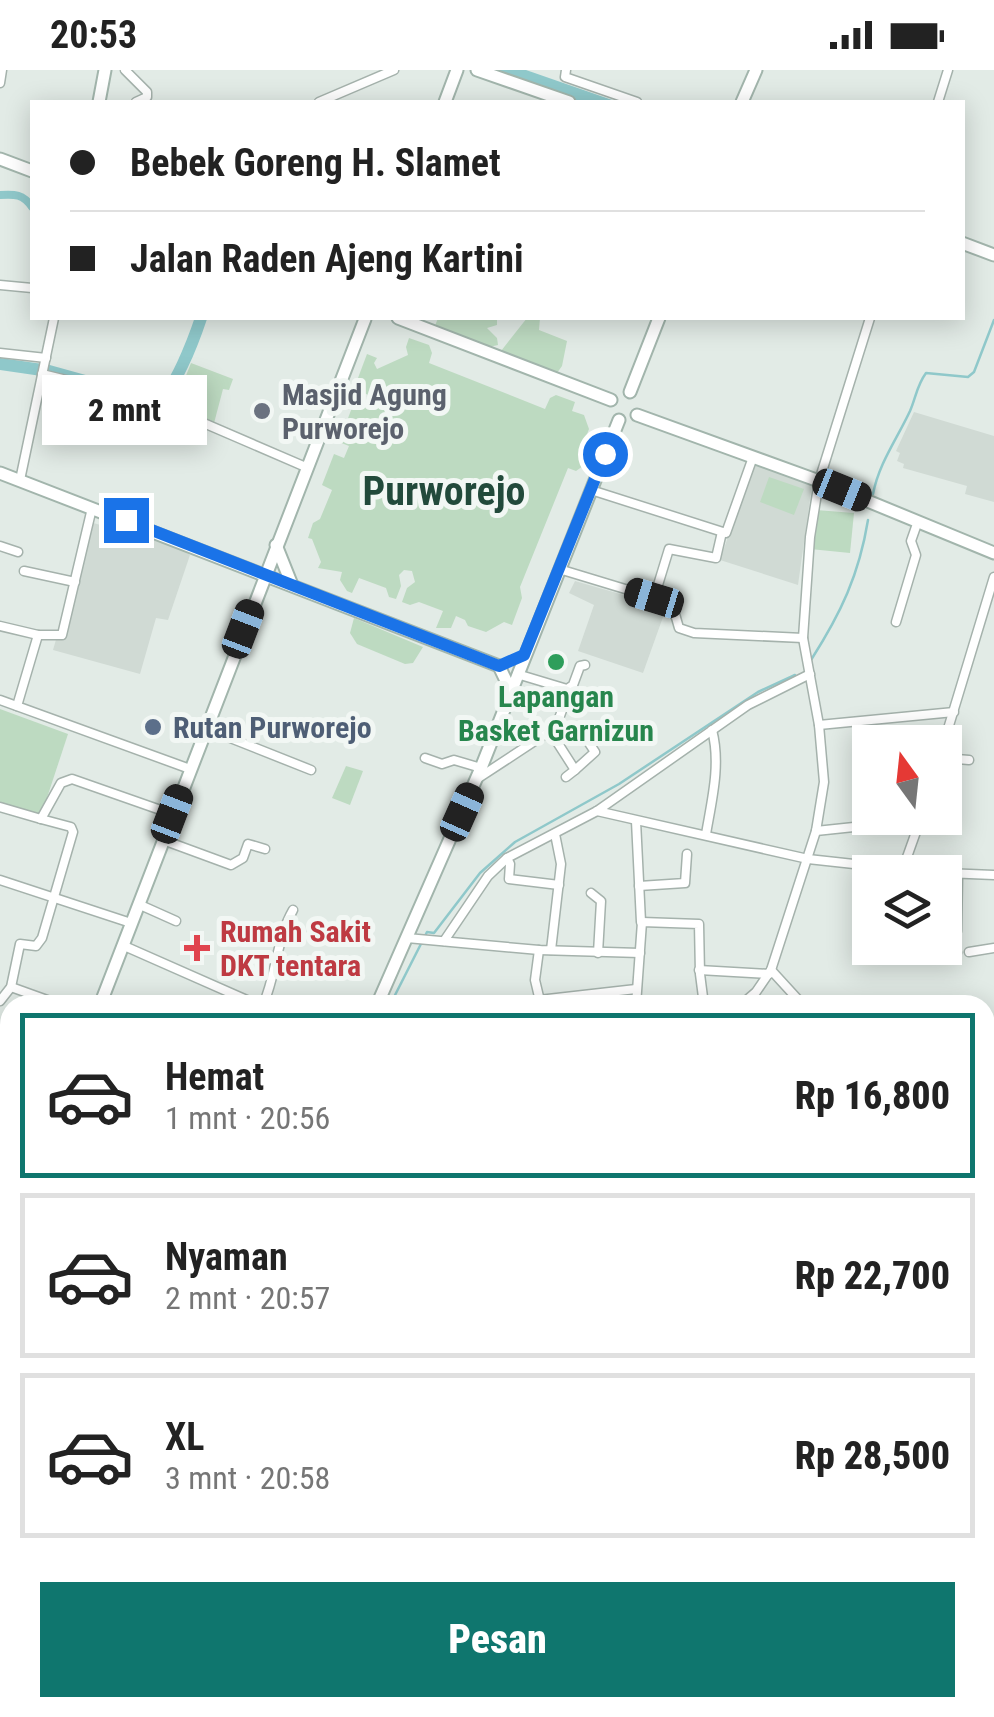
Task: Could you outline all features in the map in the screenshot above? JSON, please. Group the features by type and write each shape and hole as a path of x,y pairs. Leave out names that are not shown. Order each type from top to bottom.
{"main road":[{"path":"99,100 105,70"},
{"path":"446,100 457,70"},
{"path":"477,70 562,99"},
{"path":"743,100 756,70"},
{"path":"0,159 30,170"},
{"path":"965,244 994,255"},
{"path":"104,995 363,320"},
{"path":"403,320 611,400"},
{"path":"630,392 658,320"},
{"path":"618,420 610,410 611,400 617,394 630,392"},
{"path":"618,420 631,420 638,415 640,404 630,392"},
{"path":"638,415 819,481 994,553"},
{"path":"382,995 411,938 618,420"},
{"path":"1,478 20,480 499,666 510,691"},
{"path":"276,545 292,585"},
{"path":"499,666 524,655"}],"street":[{"path":"0,83 2,70"},
{"path":"125,70 148,92 140,100"},
{"path":"325,100 394,70"},
{"path":"939,100 948,70"},
{"path":"562,99 565,76 632,100"},
{"path":"0,285 30,288"},
{"path":"20,480 54,320"},
{"path":"750,995 770,972 816,832 824,782 819,724 803,638 808,553 819,481 869,320"},
{"path":"0,353 46,360"},
{"path":"42,374 95,386 149,409 186,415 308,468"},
{"path":"591,490 726,533 753,456"},
{"path":"0,626 62,636 92,508"},
{"path":"896,622 916,555 911,541 918,521"},
{"path":"654,598 669,549 716,558 722,532"},
{"path":"0,546 18,552"},
{"path":"560,569 671,604 676,624 694,633 803,638"},
{"path":"24,571 75,582"},
{"path":"950,725 994,577"},
{"path":"17,706 38,635"},
{"path":"517,674 560,688 573,685 578,670 585,664"},
{"path":"444,941 488,876 507,858 597,812 748,704 810,674"},
{"path":"425,758 442,764 454,760 478,774 550,731 557,723 564,699 560,688"},
{"path":"0,700 190,769"},
{"path":"819,724 954,712"},
{"path":"557,723 585,737 596,752 566,777"},
{"path":"205,728 311,770"},
{"path":"706,834 716,770 712,730"},
{"path":"550,731 575,770"},
{"path":"962,759 969,760"},
{"path":"41,819 61,783 72,779 172,814"},
{"path":"0,807 71,827 74,832 38,946 20,944 10,987 4,995"},
{"path":"597,812 808,859 852,865"},
{"path":"636,820 641,922 636,995"},
{"path":"816,832 852,828"},
{"path":"551,950 561,864 555,834"},
{"path":"162,840 231,865 243,858 248,844 265,849"},
{"path":"639,886 684,883 686,854"},
{"path":"507,858 510,879 559,885"},
{"path":"962,874 994,875"},
{"path":"0,880 131,923"},
{"path":"591,893 601,901 598,952"},
{"path":"138,904 176,921"},
{"path":"266,995 273,981 280,938 293,910"},
{"path":"641,922 699,924 703,995"},
{"path":"411,938 539,950 640,953"},
{"path":"122,945 238,995"},
{"path":"969,952 994,948"},
{"path":"538,995 535,980 539,950"},
{"path":"699,970 770,972 793,995"},
{"path":"10,987 33,995"},
{"path":"599,995 636,990"}],"shaded area":[{"path":"914,412 994,436 994,502 965,494 967,486 903,468 896,451"},
{"path":"753,464 812,485 798,585 720,560"},
{"path":"90,522 180,548 190,555 168,620 156,618 140,674 53,650"},
{"path":"575,581 662,606 663,617 643,673 578,651 594,605 569,593"}],"green space":[{"path":"437,320 497,320 497,325 487,328 498,345 489,347 435,326"},
{"path":"525,320 540,320 539,330 567,341 557,373 501,351"},
{"path":"409,338 429,345 429,363 545,409 556,395 575,402 572,411 584,415 589,429 586,437 595,440 586,464 576,471 568,468 520,587 522,598 512,625 504,622 486,632 468,626 456,616 451,628 436,628 443,611 419,602 402,602 407,588 415,582 412,571 404,570 399,575 401,586 396,599 389,597 386,588 359,578 352,593 340,580 342,572 318,568 321,562 312,539 308,538 332,490 322,485 334,454 344,458 349,446 339,442 353,405 363,409 368,395 359,390 358,378 367,354 377,358 377,369 408,355"},
{"path":"191,363 233,379 229,390 223,389 213,427 172,411"},
{"path":"769,477 804,489 794,515 760,502"},
{"path":"816,510 854,513 850,553 810,549"},
{"path":"354,618 423,647 413,663 405,664 357,644 350,633"},
{"path":"0,709 68,734 40,819 0,809"},
{"path":"346,766 363,771 350,805 332,798"}],"water":[{"path":"491,70 526,70 612,100 576,100"}],"waterway":[{"path":"0,195 18,196 30,205"},
{"path":"122,395 146,403 161,398 182,365 200,320"},
{"path":"873,494 884,461 926,373 968,377 974,372 994,320"},
{"path":"0,364 85,381"},
{"path":"811,660 847,593 868,520"},
{"path":"395,995 427,932 434,933 480,873 515,842 619,784 758,692 795,675"}],"place":[{"name":"Masjid Agung Purworejo","path":"262,411"},
{"name":"Lapangan Basket Garnizun","path":"556,662"},
{"name":"Rutan Purworejo","path":"153,727"},
{"name":"Rumah Sakit DKT tentara","path":"197,948"}],"district":[{"name":"Purworejo","path":"444,491"}],"route":[{"path":"126,520 499,666 524,655 605,454"}]}
